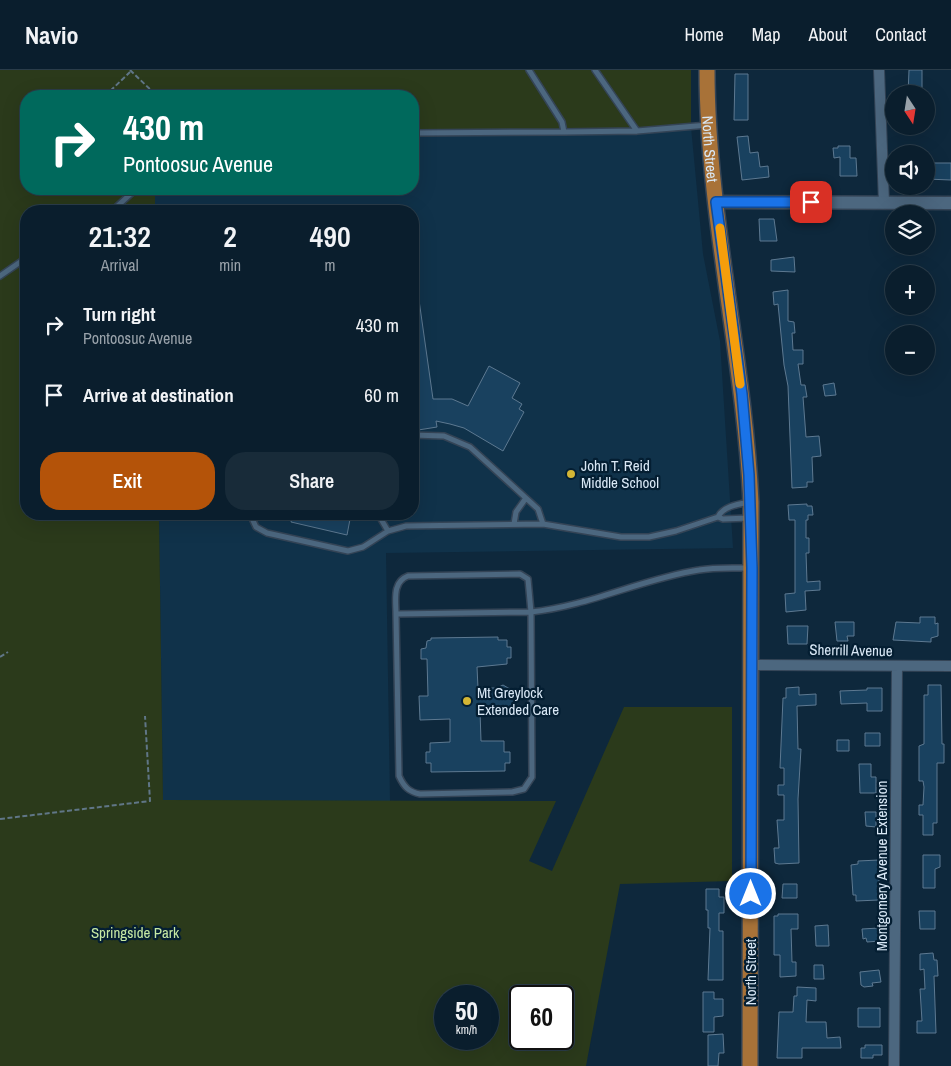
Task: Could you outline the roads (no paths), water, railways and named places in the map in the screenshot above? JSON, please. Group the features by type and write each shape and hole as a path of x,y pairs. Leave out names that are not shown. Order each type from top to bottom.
{"main road":[{"name":"North Street","path":"707,70 708,126 716,202 745,421 751,517 750,1066"}],"street":[{"path":"879,70 884,203"},
{"path":"716,202 951,203"},
{"name":"Sherrill Avenue","path":"751,665 951,666"},
{"name":"Montgomery Avenue Extension","path":"894,1066 897,666"}],"lane":[{"path":"529,70 562,122 564,132"},
{"path":"595,70 637,131"},
{"path":"419,133 637,131 708,126"},
{"path":"119,205 129,195"},
{"path":"0,276 20,262"},
{"path":"419,435 433,434 457,440 470,447 538,509 543,524"},
{"path":"514,524 516,512 526,498"},
{"path":"718,517 720,512 750,502"},
{"path":"253,520 256,527 266,533 340,550 356,550 388,531 406,526 543,524 621,536 648,537 676,531 718,517 723,519 751,517"},
{"path":"382,520 388,531"},
{"path":"396,614 530,612 574,604 690,571 713,568 752,568"},
{"path":"520,574 525,576 530,584 530,612 532,777 529,784 524,789 512,792 412,792 402,784 399,776 396,587 403,578 413,575 520,574"}],"place":[{"name":"John T. Reid Middle School","path":"571,474"},
{"name":"Mt Greylock Extended Care","path":"467,701"}],"park label":[{"name":"Springside Park","path":"135,932"}]}
